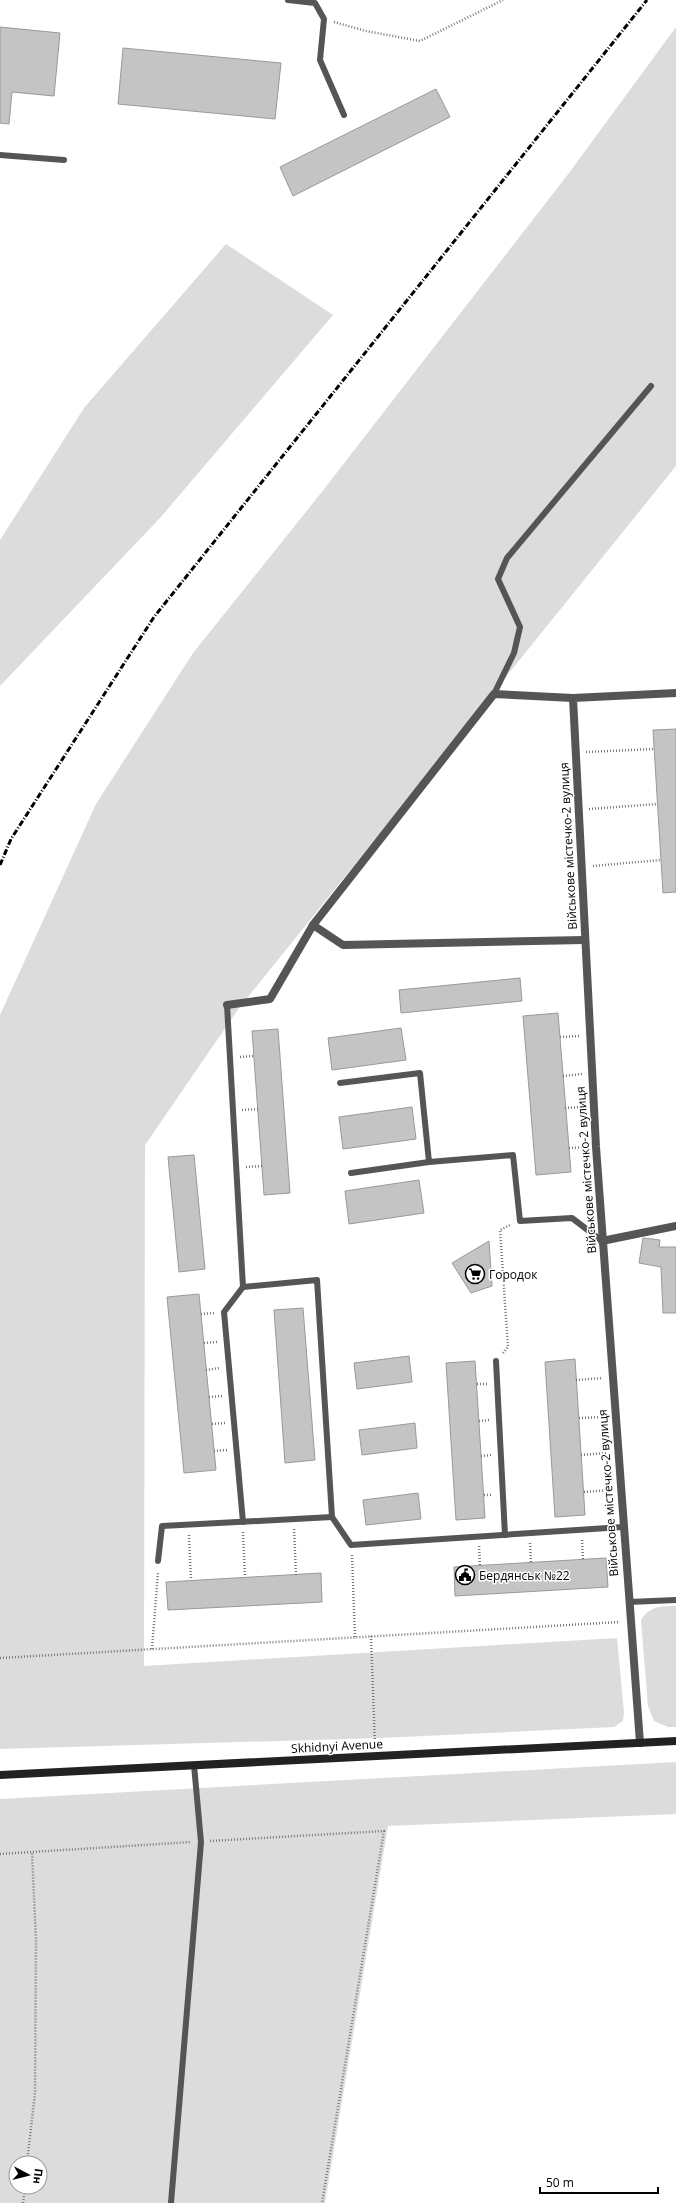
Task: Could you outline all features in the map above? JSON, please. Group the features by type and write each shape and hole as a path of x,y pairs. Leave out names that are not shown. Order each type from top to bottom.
{"main road":[{"name":"Skhidnyi Avenue","path":"0,1775 676,1741"}],"street":[{"path":"227,1005 270,999 313,925 494,694 573,698 676,693"},
{"name":"Військове містечко-2 вулиця","path":"573,698 584,940 602,1241 614,1416 640,1743"},
{"path":"313,925 343,945 584,940"},
{"path":"602,1241 676,1226"}],"lane":[{"path":"288,0 316,3 324,19 320,60 344,115"},
{"path":"0,155 64,160"},
{"path":"494,694 514,653 520,627 498,579 507,558 651,386"},
{"path":"227,1005 244,1287 224,1312 243,1522"},
{"path":"340,1083 420,1073 429,1162"},
{"path":"351,1173 429,1162 513,1155 520,1221 572,1218 602,1241"},
{"path":"244,1287 317,1280 332,1517 351,1545 623,1527"},
{"path":"496,1361 505,1535"},
{"path":"158,1561 162,1526 332,1517"},
{"path":"629,1602 676,1600"},
{"path":"171,2203 201,1842 194,1765"}],"path":[{"path":"324,19 366,31 420,41 503,0"},
{"path":"576,753 654,748"},
{"path":"578,809 658,804"},
{"path":"581,867 661,860"},
{"path":"560,1037 590,1036"},
{"path":"563,1076 592,1074"},
{"path":"565,1108 594,1107"},
{"path":"569,1148 596,1147"},
{"path":"236,1167 262,1166"},
{"path":"496,1361 508,1347 500,1230 520,1221"},
{"path":"576,1380 612,1378"},
{"path":"579,1418 614,1416"},
{"path":"582,1455 617,1452"},
{"path":"584,1492 620,1489"},
{"path":"293,1519 296,1575"},
{"path":"243,1522 245,1577"},
{"path":"188,1524 191,1580"},
{"path":"581,1530 583,1560"},
{"path":"529,1534 531,1563"},
{"path":"478,1537 480,1566"},
{"path":"351,1545 355,1637"},
{"path":"152,1649 158,1561"},
{"path":"0,1658 630,1621"},
{"path":"371,1636 375,1756"},
{"path":"0,1854 384,1830 322,2203"},
{"path":"29,2155 35,2093 36,1941 32,1852"}],"shaded area":[{"path":"676,27 676,466 239,1008 145,1145 144,1666 617,1638 624,1713 623,1721 614,1727 380,1738 0,1749 0,1015 96,804 193,653 321,493 569,173"},
{"path":"226,244 333,315 160,518 0,686 0,540 84,408"},
{"path":"665,1606 676,1606 676,1727 668,1727 654,1721 648,1706 641,1620 644,1615 652,1609"},
{"path":"676,1762 676,1814 388,1826 325,2203 0,2203 0,1799"}],"building":[{"path":"0,27 60,33 54,96 12,92 9,124 0,123"},
{"path":"123,48 281,63 275,119 118,104"},
{"path":"436,89 450,117 293,196 280,167"},
{"path":"676,729 676,892 663,893 653,730"},
{"path":"520,978 522,1001 401,1013 399,990"},
{"path":"558,1013 571,1172 536,1175 523,1016"},
{"path":"401,1028 406,1060 332,1070 328,1038"},
{"path":"278,1029 290,1193 264,1195 252,1031"},
{"path":"412,1107 416,1139 343,1149 339,1117"},
{"path":"194,1155 205,1269 179,1272 168,1157"},
{"path":"419,1180 424,1213 349,1224 345,1191"},
{"path":"643,1238 660,1240 659,1247 676,1247 676,1313 663,1313 661,1267 639,1263"},
{"name":"Городок","path":"489,1241 492,1286 471,1293 452,1263"},
{"path":"199,1294 216,1470 184,1473 167,1297"},
{"path":"303,1308 315,1460 285,1463 274,1310"},
{"path":"409,1356 412,1382 357,1389 354,1363"},
{"path":"575,1359 585,1515 555,1517 545,1362"},
{"path":"475,1361 485,1518 456,1520 446,1363"},
{"path":"415,1423 417,1448 362,1455 359,1430"},
{"path":"418,1493 421,1519 366,1525 363,1500"},
{"path":"606,1558 608,1587 455,1596 454,1567"},
{"path":"321,1573 322,1602 168,1610 166,1582"}],"railway":[{"path":"0,865 11,839 154,617 647,0"}],"place":[{"name":"Городок","path":"475,1274"},
{"name":"Бердянськ №22","path":"465,1575"}]}
